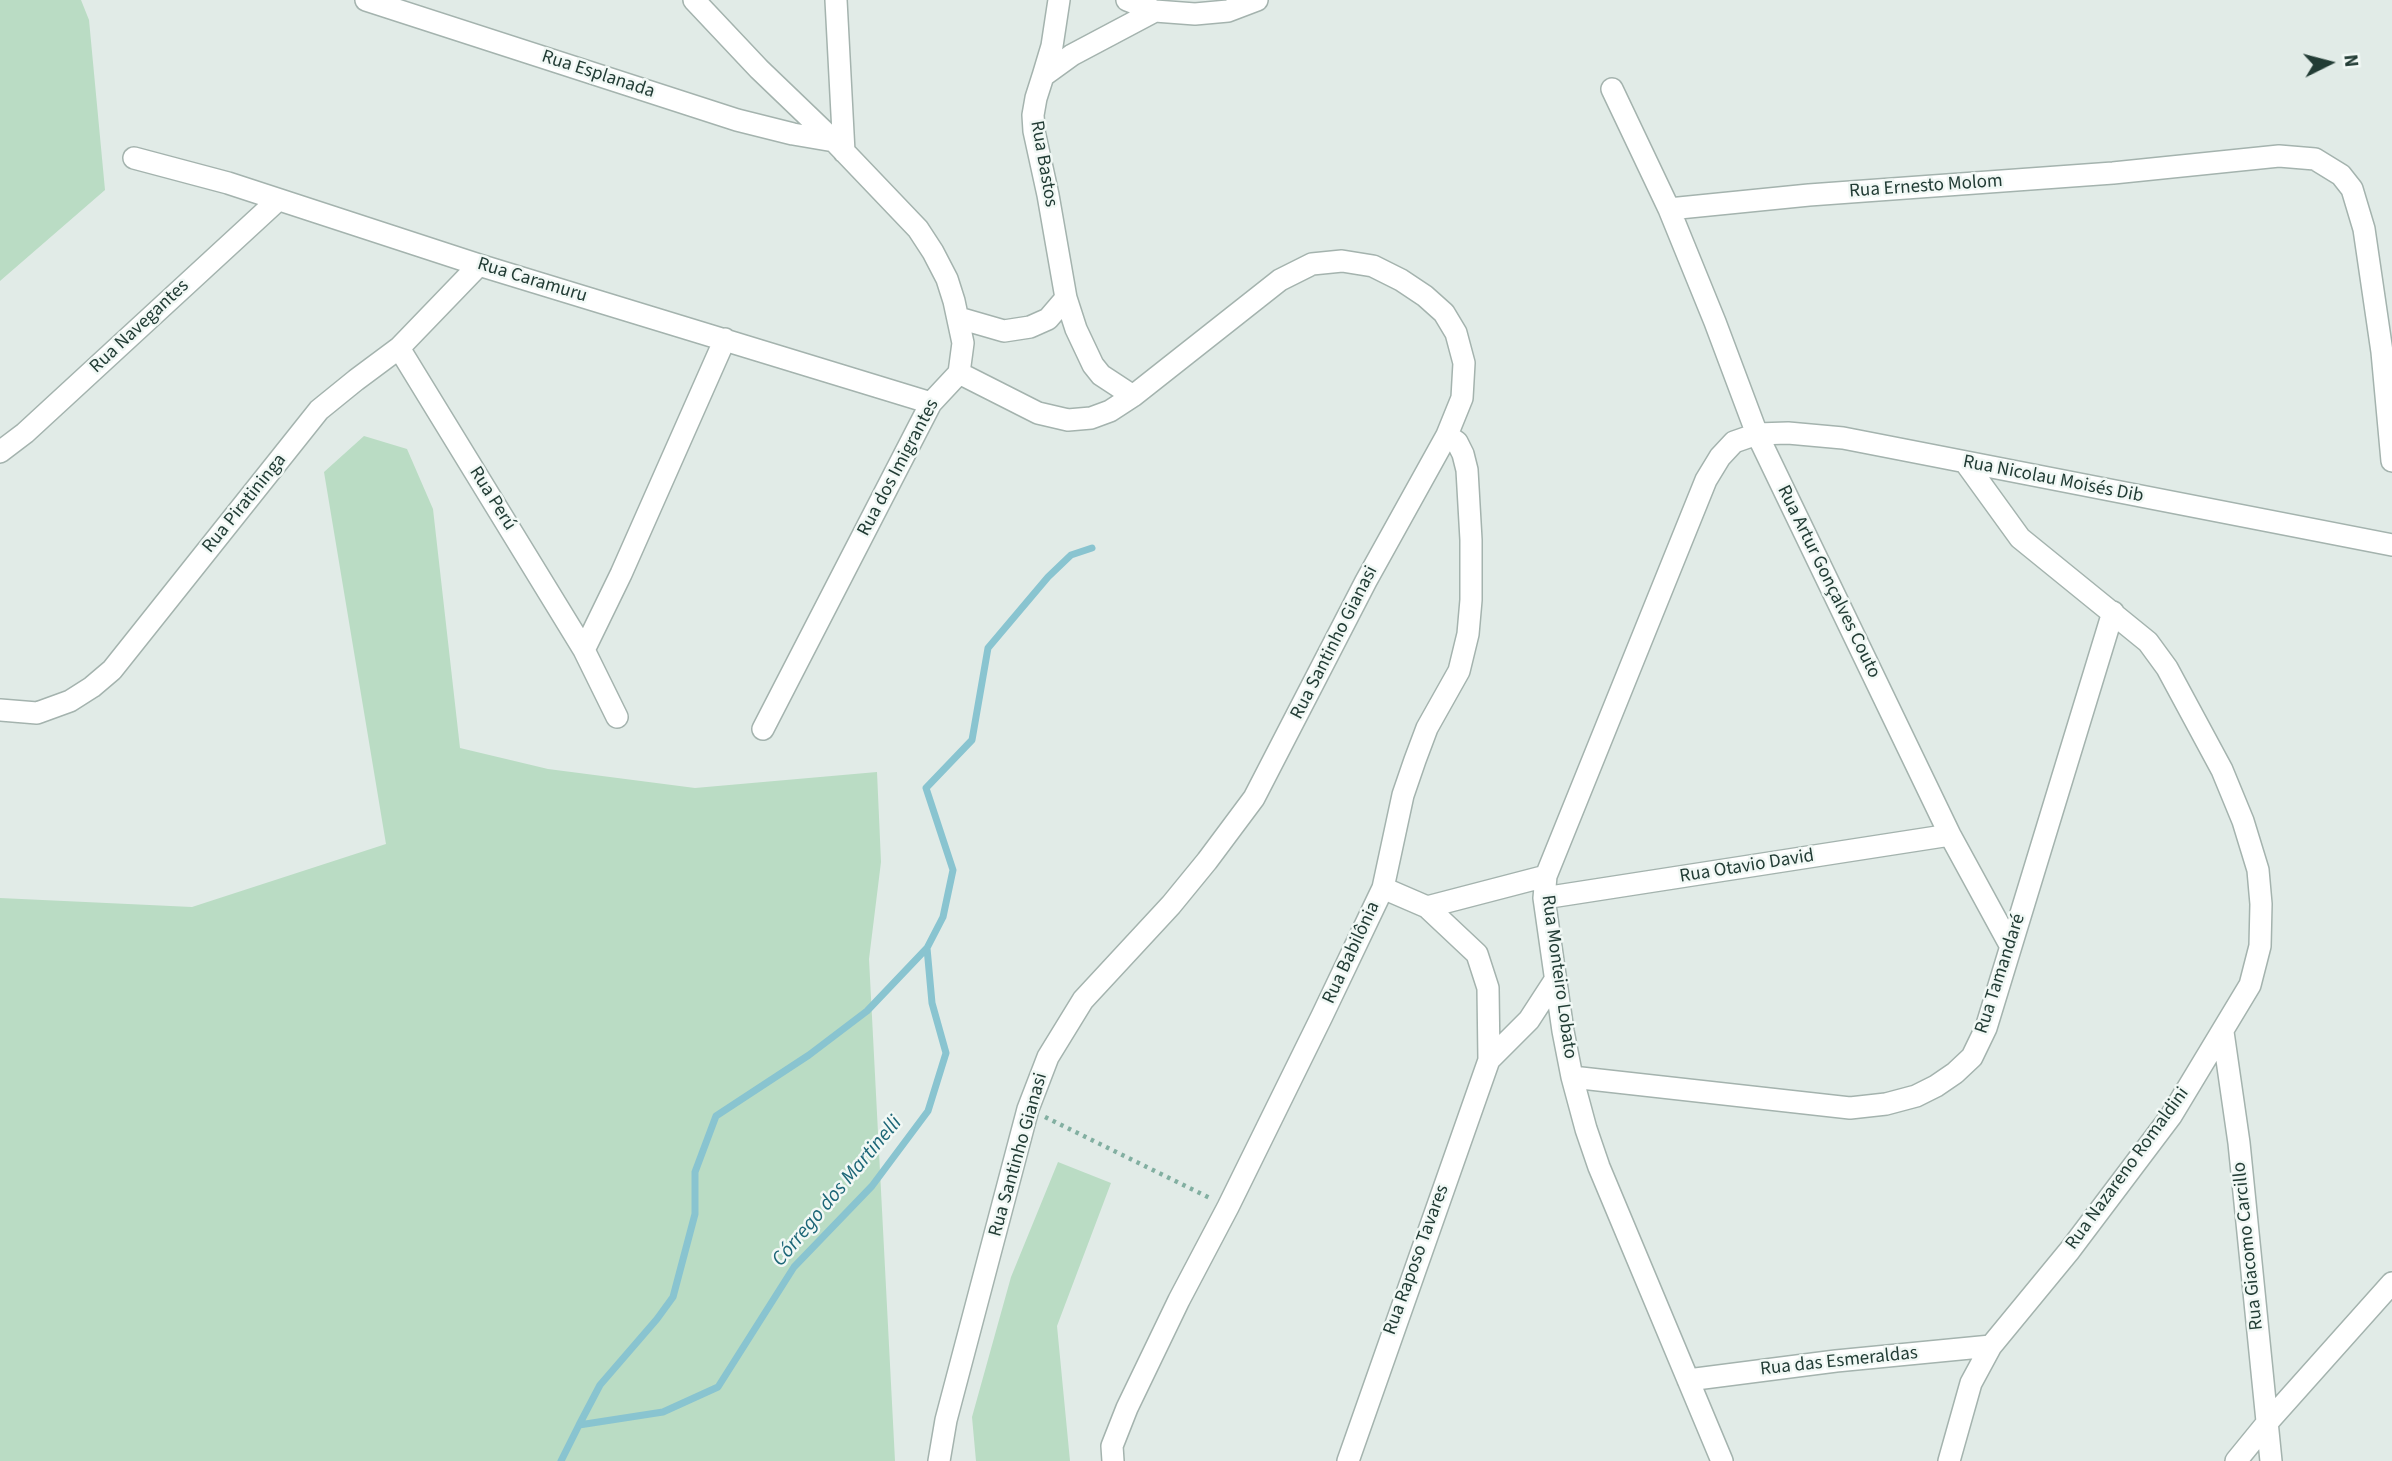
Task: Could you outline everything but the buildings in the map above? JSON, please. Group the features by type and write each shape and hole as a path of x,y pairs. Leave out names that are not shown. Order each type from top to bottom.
{"street":[{"name":"Rua Esplanada","path":"366,0 737,120 839,147"},
{"path":"409,0 427,19"},
{"path":"694,0 918,229 947,279 959,318 963,342 959,373"},
{"path":"836,0 839,147"},
{"name":"Rua Bastos","path":"1059,0 1052,46 1036,98 1034,131 1066,298 1076,329 1093,365 1112,384 1133,396"},
{"path":"1127,0 1155,11 1195,14 1228,11 1257,0"},
{"path":"1043,76 1072,55 1155,11"},
{"path":"1612,89 1669,209"},
{"name":"Rua Ernesto Molom","path":"1669,209 1809,195 2113,173 2279,156 2315,159 2341,175 2352,189 2364,229 2382,352 2392,461"},
{"name":"Rua Caramuru","path":"134,158 228,183 479,265 931,403"},
{"name":"Rua Navegantes","path":"0,452 25,433 278,200"},
{"name":"Rua Artur Gonçalves Couto","path":"1669,209 1715,322 1756,434 1950,835 2011,945"},
{"name":"Rua Santinho Gianasi","path":"939,1461 946,1420 1028,1109 1048,1057 1083,1000 1171,905 1254,798 1366,580 1447,435 1462,398 1464,363 1456,332 1444,313 1425,296 1373,266 1342,261 1312,264 1280,280 1133,396 1110,411 1091,418 1068,420 1038,413 959,373"},
{"name":"Rua Piratininga","path":"0,710 37,713 70,701 112,670 320,411 399,348 479,265"},
{"path":"959,318 1004,331 1030,327 1048,319 1066,298"},
{"path":"584,650 621,574 724,339"},
{"name":"Rua Perú","path":"399,348 584,650 617,717"},
{"name":"Rua dos Imigrantes","path":"763,729 931,403 959,373"},
{"name":"Rua Nicolau Moisés Dib","path":"1720,457 1734,442 1756,434 1788,433 1843,438 2392,545"},
{"name":"Rua Babilônia","path":"1112,1453 1127,1408 1383,888 1407,783 1427,728 1459,671 1468,634 1471,540 1463,454 1457,442 1447,435"},
{"name":"Rua Monteiro Lobato","path":"1720,457 1706,480 1546,876 1544,898 1572,1077 1599,1167 1722,1461"},
{"name":"Rua Nazareno Romaldini","path":"1950,1461 1970,1383 1991,1346 2070,1250 2171,1116 2250,985 2260,946 2261,904 2258,870 2222,770 2167,667 2148,642 2020,538 1965,462"},
{"name":"Rua Tamandaré","path":"1572,1077 1850,1108 1906,1099 1936,1086 1972,1057 1986,1028 2113,612"},
{"name":"Rua Otavio David","path":"1544,898 1950,835"},
{"path":"1427,907 1546,876"},
{"name":"Rua Raposo Tavares","path":"1348,1461 1489,1060 1488,988 1477,954 1427,907 1383,888"},
{"name":"Rua Raposo Tavares","path":"1489,1060 1529,1020 1555,980"},
{"name":"Rua Giacomo Carcillo","path":"2223,1032 2239,1143 2271,1461"},
{"path":"2236,1461 2392,1283"},
{"name":"Rua das Esmeraldas","path":"1688,1380 1836,1361 1991,1346"}],"path":[{"path":"1028,1109 1228,1207"}],"green space":[{"path":"0,0 81,0 89,20 105,190 0,281"},
{"path":"364,436 407,449 433,509 460,748 548,769 695,788 877,772 881,862 869,959 895,1461 0,1461 0,898 192,907 386,844 324,472"},
{"path":"1058,1162 1111,1183 1057,1326 1070,1461 976,1461 972,1417 1011,1277"}],"waterway":[{"name":"Córrego dos Martinelli","path":"561,1461 579,1425 663,1412 718,1387 794,1267 872,1186 928,1111 946,1053 932,1003 927,948 943,917 953,870 926,788 972,740 988,648 1048,577 1071,555 1092,548"},
{"name":"Córrego dos Martinelli","path":"579,1425 600,1385 673,1297 695,1214 695,1172 716,1116 809,1055 867,1011 927,948"}]}
